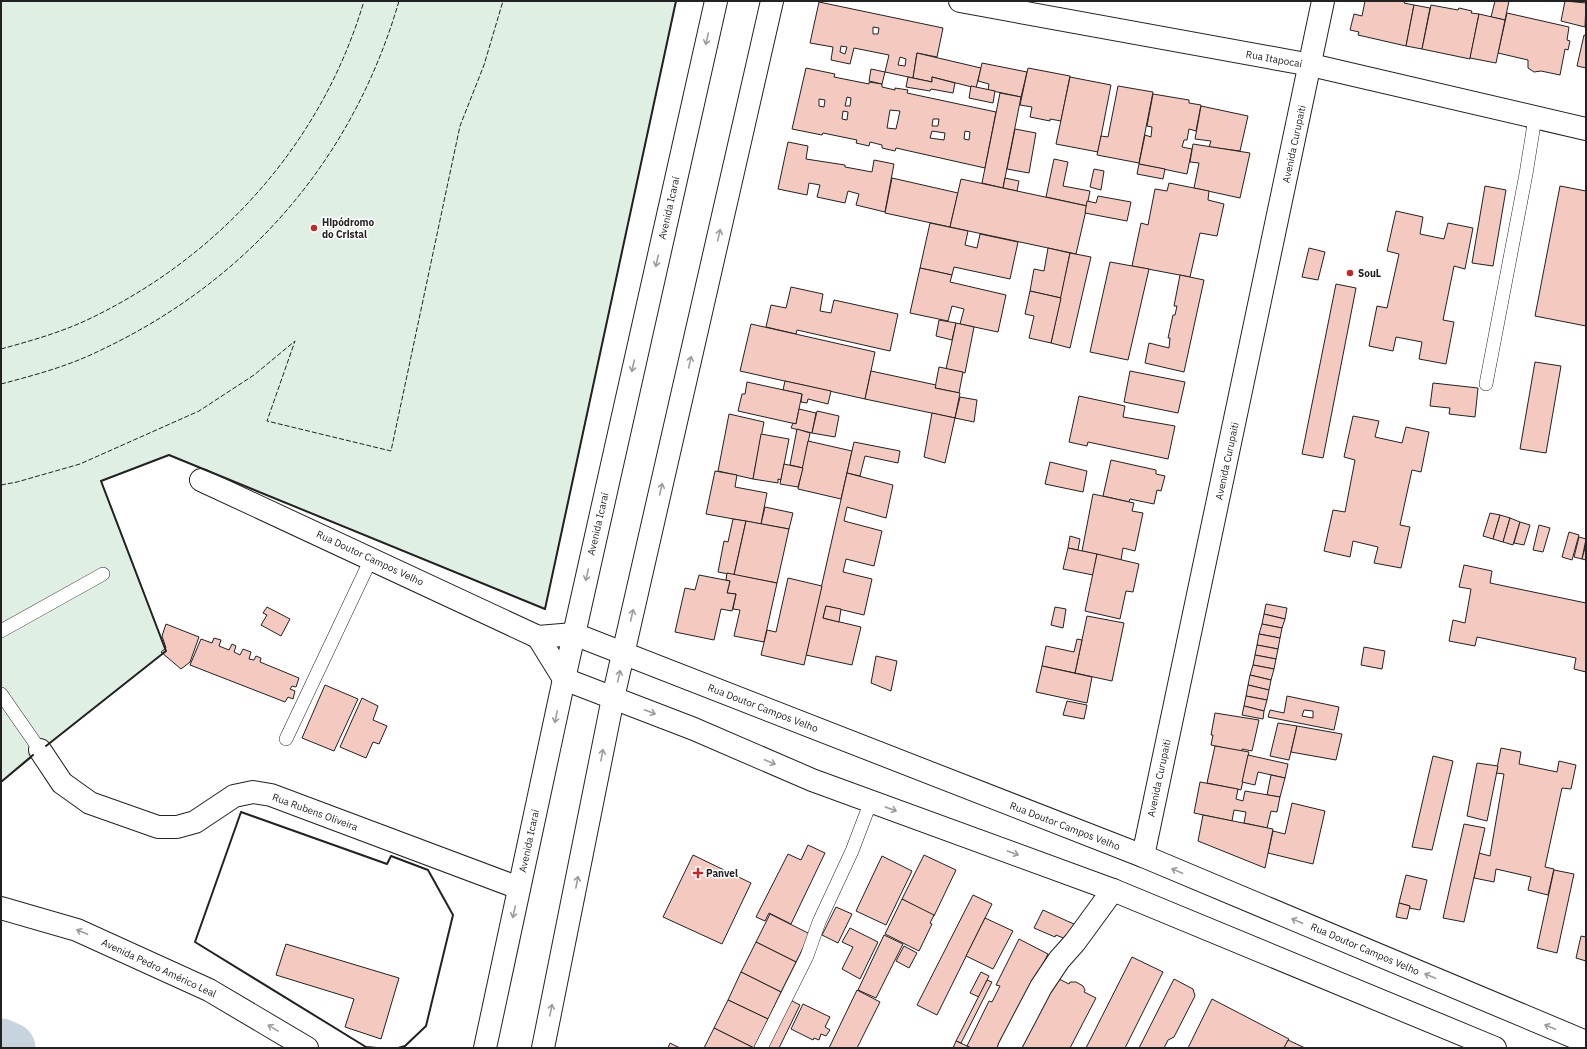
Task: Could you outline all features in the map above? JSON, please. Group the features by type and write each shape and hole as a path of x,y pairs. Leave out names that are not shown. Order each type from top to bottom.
{"main road":[{"name":"Avenida Icaraí","path":"485,1048 564,679 716,1"},
{"path":"543,1048 613,698 772,1"},
{"name":"Rua Itapocaí","path":"960,1 1311,65 1586,129"},
{"name":"Avenida Curupaiti","path":"1143,856 1324,1"},
{"name":"Rua Doutor Campos Velho","path":"202,480 538,637 574,634 624,653 1143,856 1586,1042"},
{"path":"538,637 564,679 694,729 812,780 1113,890 1495,1048"},
{"name":"Rua Rubens Oliveira","path":"40,750 62,783 90,803 158,827 177,827 195,822 234,796 254,792 271,795 519,888"},
{"path":"1009,1048 1041,987 1059,960 1075,942 1113,890"},
{"name":"Avenida Pedro Américo Leal","path":"1,908 78,930 209,990 307,1048"}],"lane":[{"path":"1486,384 1526,174 1535,118"},
{"path":"286,739 371,559"},
{"path":"1,631 103,574"},
{"path":"1,694 40,750"},
{"path":"761,1048 807,956 819,922 852,851 871,801"}],"green space":[{"name":"Hipódromo do Cristal","path":"1,1 676,1 545,609 169,455 101,481 166,651 1,782"}],"building":[{"path":"1365,1 1405,1 1404,3 1414,5 1406,46 1358,35 1359,32 1350,30 1354,14 1362,16"},
{"path":"1495,1 1509,1 1505,20 1491,17"},
{"path":"1565,1 1586,3 1585,27 1561,21"},
{"path":"819,2 943,28 937,57 917,53 913,78 885,72 889,55 854,48 850,64 831,60 833,47 810,43","holes":["873,27 879,28 878,34 873,34","841,46 847,47 845,54 840,52","900,57 906,59 905,66 898,65"]},
{"path":"1414,5 1430,8 1422,49 1406,46"},
{"path":"1431,5 1458,10 1459,8 1472,11 1471,13 1479,14 1470,59 1422,49"},
{"path":"1507,13 1569,27 1567,40 1570,41 1568,50 1565,49 1560,75 1541,71 1534,72 1528,68 1528,60 1498,53"},
{"path":"1479,14 1505,20 1496,63 1470,58"},
{"path":"1584,35 1586,36 1586,68 1577,66"},
{"path":"917,53 981,68 976,88 932,77 932,82 913,78"},
{"path":"982,63 1027,72 1021,97 988,90 989,84 978,81"},
{"path":"806,68 835,74 834,77 869,84 869,82 882,84 882,87 895,90 895,88 908,90 907,93 996,112 985,168 896,148 895,151 882,148 882,145 870,142 869,146 856,143 857,140 823,133 822,135 792,129","holes":["847,97 851,98 850,106 845,106","819,99 825,100 824,107 819,106","890,110 900,111 896,129 887,128","843,111 848,112 847,120 842,119","933,119 939,119 938,126 932,126","932,131 945,133 944,140 930,138","965,131 970,132 969,140 964,139"]},
{"path":"1028,68 1070,76 1061,121 1050,119 1050,121 1030,117 1032,107 1020,105"},
{"path":"871,69 885,72 882,84 869,81"},
{"path":"908,77 932,82 932,77 955,83 953,93 906,87"},
{"path":"1070,77 1111,85 1098,152 1056,144"},
{"path":"971,86 995,91 993,103 969,98"},
{"path":"1118,86 1153,92 1139,163 1097,155 1101,136 1108,137"},
{"path":"1000,93 1021,97 1003,188 982,183"},
{"path":"1153,94 1189,100 1189,103 1201,105 1196,131 1189,129 1187,140 1184,140 1182,147 1192,149 1187,174 1139,164 1145,135 1151,137 1152,127 1147,126"},
{"path":"1201,106 1248,116 1240,151 1209,147 1211,141 1195,139"},
{"path":"1015,129 1036,133 1029,173 1007,169"},
{"path":"788,142 808,146 806,159 845,165 845,167 872,172 874,160 894,164 885,212 856,205 859,194 848,191 845,203 817,197 820,185 809,183 807,195 778,189"},
{"path":"1193,144 1250,153 1240,198 1194,188 1199,163 1190,162"},
{"path":"1054,159 1068,162 1063,186 1090,191 1087,206 1046,197"},
{"path":"1139,164 1165,169 1163,179 1137,174"},
{"path":"1094,169 1104,171 1101,190 1090,187"},
{"path":"892,178 958,193 950,227 885,213"},
{"path":"1005,178 1019,181 1017,191 1003,188"},
{"path":"961,179 1087,206 1076,254 950,227"},
{"path":"1169,183 1209,191 1208,200 1224,204 1217,236 1200,233 1190,277 1132,266 1141,223 1148,225 1155,189 1167,191"},
{"path":"1485,186 1506,190 1493,266 1472,263"},
{"path":"1560,186 1586,191 1586,326 1535,316"},
{"path":"1098,196 1131,202 1127,221 1085,213 1087,201 1096,203"},
{"path":"1396,211 1423,217 1420,234 1444,239 1448,223 1473,228 1465,269 1454,266 1443,320 1454,322 1446,364 1419,359 1422,342 1396,337 1393,351 1369,346 1377,306 1387,308 1399,254 1387,251"},
{"path":"930,223 968,231 965,245 977,248 980,234 1018,242 1010,279 954,267 952,275 920,268"},
{"path":"1048,248 1070,253 1061,298 1030,291 1034,269 1044,271"},
{"path":"1309,248 1325,252 1318,280 1302,277"},
{"path":"1070,253 1091,257 1070,348 1051,343"},
{"path":"1110,262 1149,269 1128,360 1090,352"},
{"path":"920,268 952,275 950,282 1006,295 998,332 960,324 964,309 952,306 948,321 910,313"},
{"path":"1180,275 1204,280 1184,372 1145,363 1149,343 1169,348 1170,338 1168,338 1173,315 1175,315 1177,306 1174,306"},
{"path":"1336,284 1356,288 1323,458 1302,454"},
{"path":"791,287 823,294 820,311 831,313 834,300 898,314 890,351 797,330 796,334 766,327 771,305 786,308"},
{"path":"1030,291 1061,298 1051,343 1029,338 1034,316 1025,314"},
{"path":"939,320 956,323 952,340 936,336"},
{"path":"956,323 974,327 965,373 946,369"},
{"path":"751,324 875,352 865,399 740,371"},
{"path":"1535,362 1561,366 1546,453 1520,449"},
{"path":"939,367 963,372 959,393 935,388"},
{"path":"871,371 936,385 935,388 960,393 955,418 865,399"},
{"path":"1130,371 1185,382 1178,413 1124,402"},
{"path":"785,381 831,391 828,404 808,399 807,403 801,402 802,394 783,390"},
{"path":"747,382 802,394 796,424 738,411 742,394 745,394"},
{"path":"1433,383 1478,388 1475,417 1449,414 1450,408 1430,406"},
{"path":"1079,396 1125,406 1123,417 1175,426 1168,459 1088,442 1087,446 1069,442"},
{"path":"960,397 977,400 974,422 955,418"},
{"path":"799,409 816,413 812,433 791,428 793,423 796,424"},
{"path":"817,411 839,416 835,437 812,433"},
{"path":"932,413 955,418 945,463 924,457"},
{"path":"729,414 764,422 753,479 718,471"},
{"path":"1353,416 1379,421 1375,437 1402,443 1406,427 1429,432 1421,472 1412,470 1400,525 1410,527 1401,568 1374,563 1378,547 1353,541 1350,557 1324,551 1333,510 1345,512 1355,460 1344,457"},
{"path":"797,429 810,433 803,468 790,465"},
{"path":"761,434 789,439 781,480 778,479 778,483 753,479"},
{"path":"808,441 852,451 841,499 798,489"},
{"path":"854,442 900,451 898,463 865,456 860,476 847,473"},
{"path":"1111,460 1156,470 1156,474 1165,476 1161,491 1157,490 1154,504 1130,499 1129,502 1103,496"},
{"path":"1050,462 1087,471 1083,492 1045,484"},
{"path":"784,464 803,468 798,487 780,484"},
{"path":"715,471 737,475 735,487 767,493 761,524 706,514"},
{"path":"847,473 893,485 886,518 847,507 844,521 882,531 874,566 846,559 843,572 872,579 864,615 826,606 823,618 861,627 852,665 806,655"},
{"path":"1093,494 1134,503 1132,511 1143,513 1135,551 1123,548 1121,560 1082,551"},
{"path":"765,507 793,513 789,529 761,524"},
{"path":"1490,513 1500,515 1493,539 1483,536"},
{"path":"1500,515 1510,518 1503,542 1493,539"},
{"path":"1510,518 1520,522 1513,545 1503,542"},
{"path":"733,519 746,521 734,575 718,572 724,541 728,542"},
{"path":"746,521 789,529 777,583 734,575"},
{"path":"1520,522 1530,525 1524,545 1514,543"},
{"path":"1539,525 1550,528 1543,552 1533,550"},
{"path":"1569,532 1579,535 1572,560 1562,557"},
{"path":"1070,536 1080,539 1078,550 1068,548"},
{"path":"1579,537 1586,539 1582,559 1574,557"},
{"path":"1586,544 1586,560 1582,559"},
{"path":"1068,548 1097,554 1093,575 1063,569"},
{"path":"1097,554 1139,564 1133,592 1126,591 1120,619 1085,611"},
{"path":"1464,565 1492,571 1490,583 1586,603 1586,672 1574,669 1576,658 1477,637 1475,646 1449,641 1453,620 1465,623 1471,589 1459,587"},
{"path":"727,573 777,583 764,642 734,636 740,610 733,609 736,594 727,593 730,581 726,580"},
{"path":"699,575 730,581 727,593 736,594 732,611 721,609 714,640 675,632 685,588 695,590"},
{"path":"788,578 822,586 804,665 761,655 767,630 776,632"},
{"path":"1266,604 1287,608 1285,619 1264,614"},
{"path":"826,606 841,609 839,622 823,618"},
{"path":"267,607 290,619 281,636 261,625 267,615 263,613"},
{"path":"1055,607 1066,609 1063,628 1051,625"},
{"path":"1264,614 1285,619 1282,628 1262,624"},
{"path":"1087,616 1124,623 1112,681 1075,673"},
{"path":"166,624 199,637 190,662 181,669 161,652 166,648 162,636"},
{"path":"1262,624 1282,628 1280,638 1259,634"},
{"path":"1259,634 1280,638 1278,649 1257,645"},
{"path":"214,638 221,640 219,646 229,650 232,644 236,646 234,652 240,655 243,649 251,652 249,659 254,660 256,656 261,658 260,662 299,678 296,687 292,686 290,689 295,691 293,699 288,697 285,702 190,665 201,639 212,643"},
{"path":"1077,639 1082,640 1075,673 1042,666 1046,646 1074,652"},
{"path":"1257,645 1278,649 1276,659 1255,655"},
{"path":"1364,647 1385,651 1382,669 1361,665"},
{"path":"1255,655 1276,659 1274,669 1253,665"},
{"path":"876,656 897,661 891,691 871,683"},
{"path":"1253,665 1274,669 1271,680 1250,675"},
{"path":"1042,666 1092,677 1087,703 1036,692"},
{"path":"1250,675 1271,680 1269,690 1248,685"},
{"path":"325,685 358,699 334,751 302,738"},
{"path":"1248,685 1269,690 1267,700 1246,696"},
{"path":"1246,696 1267,700 1264,711 1244,706"},
{"path":"1287,696 1339,707 1334,730 1268,717 1270,710 1284,713","holes":["1304,710 1313,711 1313,718 1302,716"]},
{"path":"362,698 378,706 373,720 387,726 379,744 373,742 366,758 340,747"},
{"path":"1067,701 1087,705 1084,719 1063,715"},
{"path":"1244,706 1264,711 1263,719 1242,715"},
{"path":"1215,713 1259,720 1252,751 1242,749 1242,752 1211,745 1213,735 1211,735"},
{"path":"1278,723 1297,726 1289,760 1270,756"},
{"path":"1297,726 1342,734 1336,760 1291,752"},
{"path":"1215,746 1249,752 1241,790 1207,783"},
{"path":"1501,748 1521,752 1519,764 1557,772 1559,761 1576,765 1571,789 1562,788 1545,867 1554,869 1548,895 1528,890 1531,877 1496,869 1494,882 1474,878 1479,853 1490,856 1504,774 1496,773"},
{"path":"1248,755 1288,764 1285,778 1258,772 1255,785 1242,782"},
{"path":"1433,756 1453,761 1432,850 1412,847"},
{"path":"1477,763 1498,766 1487,821 1467,816"},
{"path":"1271,775 1285,778 1280,797 1267,795"},
{"path":"1200,782 1238,789 1236,799 1243,801 1245,791 1280,797 1277,812 1271,811 1267,828 1244,823 1246,812 1234,810 1232,821 1194,813"},
{"path":"1292,803 1325,811 1313,864 1268,853 1273,831 1285,834"},
{"path":"1203,815 1273,829 1265,868 1198,841"},
{"path":"1464,824 1485,828 1464,922 1443,918"},
{"path":"808,845 825,853 791,924 769,913 765,921 756,917 788,854 801,860"},
{"path":"693,855 751,883 722,944 663,917"},
{"path":"924,855 956,870 934,916 902,899"},
{"path":"882,856 912,871 886,925 856,911"},
{"path":"1554,870 1574,874 1557,953 1537,948"},
{"path":"1406,875 1427,880 1420,910 1409,908 1410,906 1399,903"},
{"path":"973,895 992,904 937,1015 917,1005"},
{"path":"902,899 934,915 930,923 932,924 919,951 885,934"},
{"path":"1399,903 1410,906 1407,919 1396,917"},
{"path":"836,907 852,914 838,943 822,935"},
{"path":"1043,910 1076,925 1068,940 1056,935 1055,937 1034,928"},
{"path":"770,914 810,934 796,962 756,942"},
{"path":"985,918 1013,931 993,969 966,956"},
{"path":"850,928 878,942 860,979 842,969 853,947 842,942"},
{"path":"884,935 903,944 876,998 858,990"},
{"path":"1581,936 1586,937 1586,961 1576,958"},
{"path":"1019,939 1048,954 1001,1048 971,1048 967,1046 989,1001 992,1002 1000,986 996,985"},
{"path":"756,942 796,962 781,992 741,972"},
{"path":"286,944 399,978 381,1039 345,1027 354,999 276,975"},
{"path":"904,946 917,953 909,968 896,961"},
{"path":"1132,957 1163,972 1125,1048 1086,1048"},
{"path":"741,972 781,992 768,1019 728,1000"},
{"path":"981,972 989,976 979,997 970,993"},
{"path":"1051,975 1069,984 1070,982 1076,982 1083,986 1085,990 1084,992 1096,998 1070,1048 1015,1048"},
{"path":"1174,979 1193,989 1195,996 1174,1037 1168,1040 1164,1048 1139,1048"},
{"path":"987,980 992,982 961,1043 956,1041"},
{"path":"857,990 880,1002 857,1048 829,1048"},
{"path":"1212,999 1289,1039 1284,1048 1188,1048"},
{"path":"728,1000 768,1019 754,1048 714,1028"},
{"path":"790,1000 800,1005 779,1048 766,1048"},
{"path":"803,1004 830,1017 825,1027 830,1030 826,1036 821,1034 819,1040 814,1038 813,1040 791,1029"},
{"path":"714,1028 754,1048 704,1048"},
{"path":"1288,1040 1305,1048 1284,1048"},
{"path":"956,1041 967,1046 971,1048 953,1048"},
{"path":"670,1043 680,1048 668,1048"}],"waterway":[{"path":"1,1044 10,1048"}],"fence":[{"path":"1,349 76,325 135,294 180,264 222,229 260,190 293,148 322,102 345,53 364,1"},
{"path":"1,384 39,374 77,361 101,350 154,321 204,288 248,250 288,208 324,162 354,112 379,58 399,1"},
{"path":"1,485 17,482 80,464 199,411 254,375 295,341 267,421 391,451 460,126 484,65 503,1"}],"wall":[{"path":"46,746 166,651 101,481 169,455 545,609 676,1"},
{"path":"1,782 33,755"},
{"path":"377,1048 366,1047 195,942 241,812 387,864 391,856 428,870 453,915 426,1026 405,1046 398,1048"}],"place":[{"name":"Hipódromo do Cristal","path":"314,228"},
{"name":"SouL","path":"1350,273"},
{"name":"Panvel","path":"698,873"}]}
